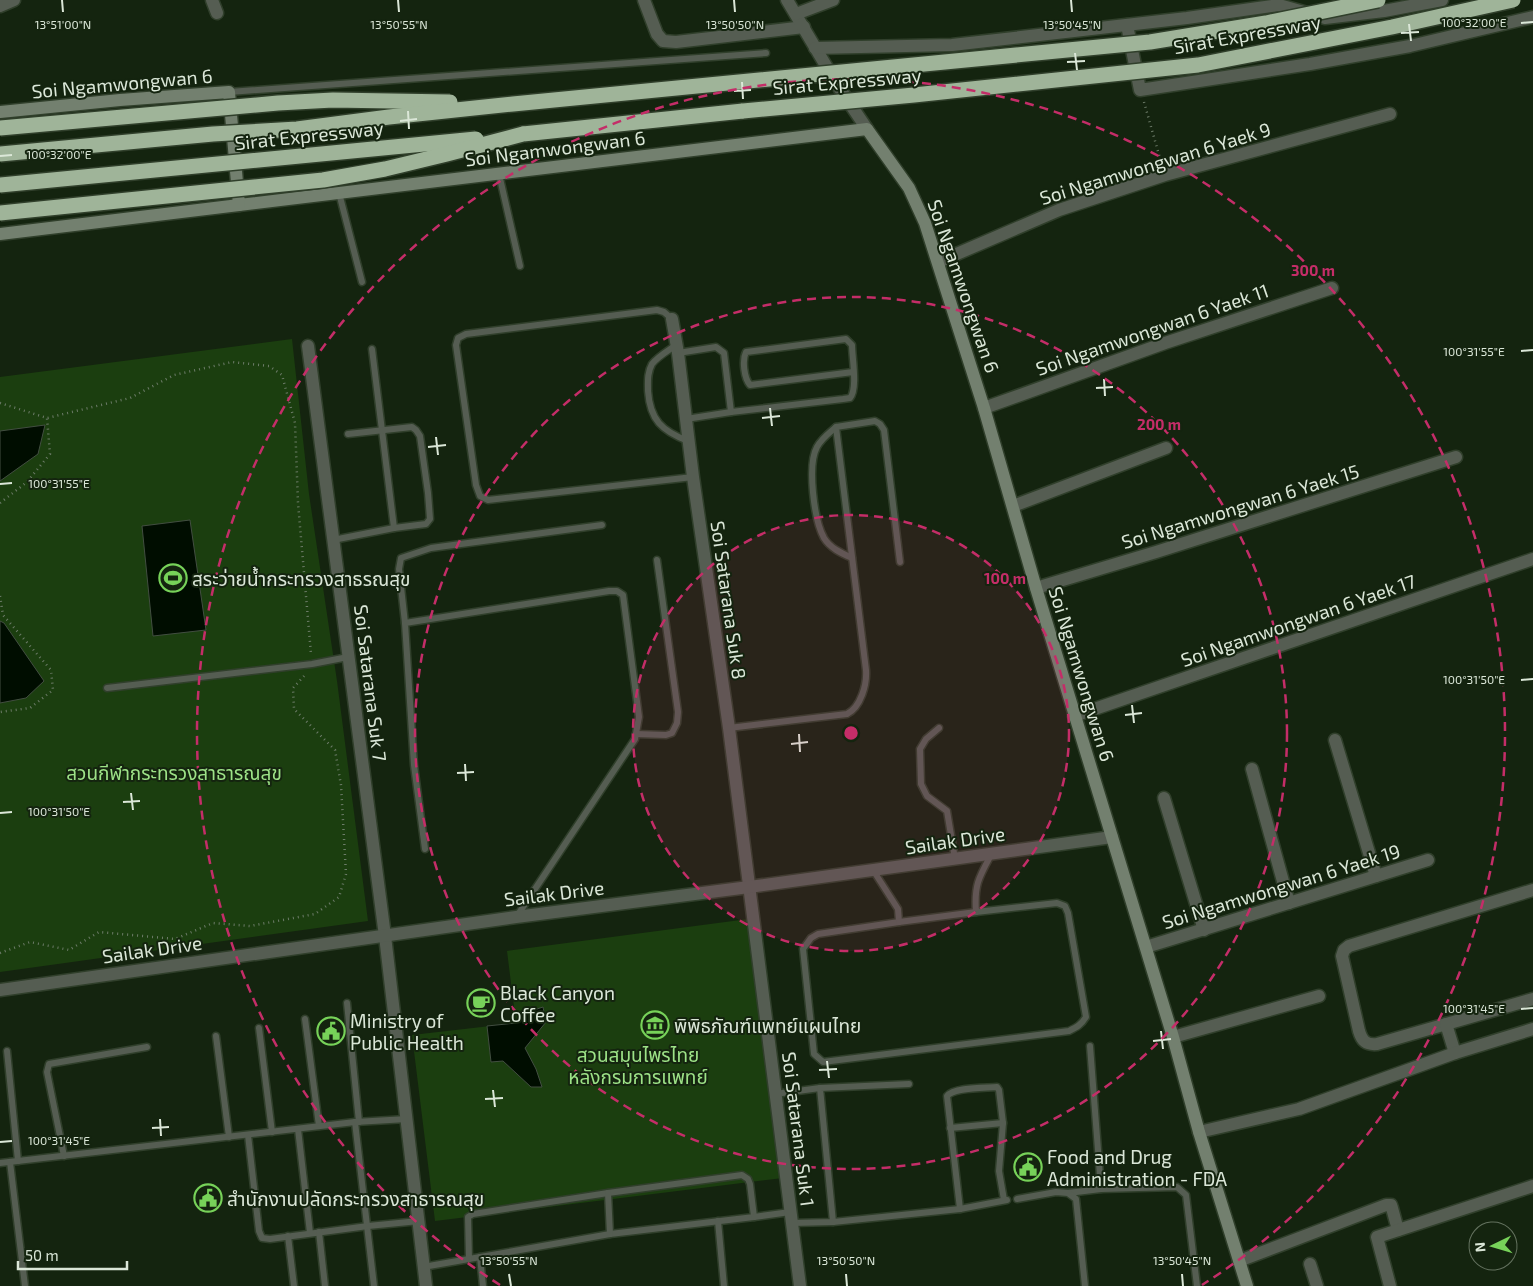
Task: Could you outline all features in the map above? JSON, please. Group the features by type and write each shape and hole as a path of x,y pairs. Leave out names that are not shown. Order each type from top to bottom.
{"highway":[{"name":"Sirat Expressway","path":"0,154 213,134 297,129 513,104 1150,42 1266,23 1378,0"},
{"name":"Sirat Expressway","path":"0,185 914,95 1198,65 1383,29 1513,0"},
{"path":"0,128 278,103 333,100 513,104"},
{"path":"0,213 324,180 385,169 523,134"}],"street":[{"path":"0,6 14,0"},
{"path":"212,0 217,13"},
{"path":"644,0 658,34 664,41 676,42 804,27"},
{"path":"787,0 838,86 867,129"},
{"path":"796,14 833,0"},
{"path":"815,48 952,45 1279,5 1325,18 1384,11 1442,0"},
{"path":"1127,25 1140,90 1401,48 1533,17"},
{"name":"Soi Ngamwongwan 6","path":"0,112 120,100 229,92 239,205 867,129 909,188 925,223 938,262 984,408 1074,716 1146,947 1199,1132 1247,1286"},
{"name":"Soi Ngamwongwan 6 Yaek 9","path":"938,262 1059,210 1165,175 1390,114"},
{"path":"0,234 239,205"},
{"name":"Soi Ngamwongwan 6 Yaek 11","path":"984,408 1165,342 1332,288"},
{"name":"Soi Satarana Suk 8","path":"672,319 729,728 749,887"},
{"name":"Soi Satarana Suk 7","path":"308,346 385,936 426,1286"},
{"path":"1013,506 1166,448"},
{"name":"Soi Ngamwongwan 6 Yaek 15","path":"1036,588 1456,457"},
{"name":"Soi Ngamwongwan 6 Yaek 17","path":"1074,716 1533,558"},
{"path":"1335,740 1376,876"},
{"path":"1252,769 1289,903"},
{"path":"1164,798 1204,930"},
{"name":"Sailak Drive","path":"0,990 516,917 1112,837"},
{"name":"Soi Ngamwongwan 6 Yaek 19","path":"1146,947 1428,860"},
{"name":"Soi Satarana Suk 1","path":"749,887 800,1286"},
{"path":"1533,890 1349,946 1344,950 1342,956 1356,1022 1362,1040 1366,1043 1377,1044 1533,999"},
{"path":"1173,1037 1319,996"},
{"path":"1446,1024 1455,1053"},
{"path":"1199,1132 1299,1109 1455,1053 1533,1029"},
{"path":"1390,1286 1377,1237 1533,1186"},
{"path":"1239,1261 1386,1205 1391,1205 1398,1230"},
{"path":"1310,1264 1317,1286"}],"lane":[{"path":"229,92 766,53"},
{"path":"499,174 520,266"},
{"path":"339,193 362,282"},
{"path":"672,319 664,312 657,310 466,334 458,338 456,345 476,485 480,496 488,500 693,477"},
{"path":"686,419 850,398 854,390 854,372 852,345 846,339 746,352 743,358 747,382 750,385 854,372"},
{"path":"688,442 671,434 659,424 652,413 648,377 653,363 677,349 716,347 721,349 724,353 731,412"},
{"path":"372,349 394,528"},
{"path":"852,558 833,548 824,538 818,524 811,471 813,456 818,445 836,427 875,421 884,430 900,562"},
{"path":"333,540 426,524 430,519 420,436 416,430 412,427 348,434"},
{"path":"729,728 847,714 857,707 867,678 836,427"},
{"path":"425,849 414,765 405,623 399,569 401,558 431,548 602,525"},
{"path":"636,734 666,736 672,733 677,723 678,712 657,560"},
{"path":"405,623 599,592 617,591 623,595 639,717 635,739 516,917"},
{"path":"107,688 312,664 348,656"},
{"path":"939,728 926,738 920,748 920,784 927,796 947,810 955,859"},
{"path":"976,912 978,879 992,854"},
{"path":"873,870 898,909 899,922"},
{"path":"1057,903 1065,906 1068,913 1086,1017 1078,1027 1069,1031 822,1062 814,1054 803,950 806,944 818,934 899,922 1057,903"},
{"path":"348,1003 357,1122 374,1286"},
{"path":"305,1019 319,1126"},
{"path":"259,1028 272,1132"},
{"path":"216,1036 229,1137"},
{"path":"1090,1046 1101,1189"},
{"path":"64,1156 47,1072 49,1064 147,1047"},
{"path":"7,1051 18,1161"},
{"path":"776,1094 820,1088 909,1084"},
{"path":"423,1267 610,1234 754,1217 833,1222 960,1209 1006,1200 999,1171 1004,1123 1001,1097 997,1087 950,1092 947,1096 960,1209"},
{"path":"820,1088 833,1222"},
{"path":"0,1163 319,1126 406,1119"},
{"path":"950,1128 1004,1123"},
{"path":"298,1129 310,1233"},
{"path":"248,1135 260,1236 265,1239 419,1221"},
{"path":"10,1162 25,1286"},
{"path":"469,1259 468,1217 474,1214 608,1193 742,1175 748,1179 750,1184 754,1217"},
{"path":"1017,1199 1056,1192 1177,1186 1186,1195 1197,1286"},
{"path":"1068,1192 1076,1199 1085,1286"},
{"path":"608,1193 610,1234"},
{"path":"718,1222 724,1286"},
{"path":"319,1232 325,1286"},
{"path":"288,1236 294,1286"},
{"path":"480,1257 484,1286"}],"path":[{"path":"1140,90 1165,175"},
{"path":"0,403 47,418 130,398 174,375 232,362 269,366 282,375 295,423 298,503 312,664 305,676 294,688 294,709 335,750 341,785 346,874 340,897 315,914 250,926 213,923 175,939 99,932 69,950 30,942 0,953"},
{"path":"0,503 27,482 50,454 47,418"},
{"path":"0,596 3,615 51,670 53,690 30,708 0,712"}],"green space":[{"name":"สวนกีฬากระทรวงสาธารณสุข","path":"292,339 309,494 337,681 368,921 0,972 0,377"},
{"name":"สวนสมุนไพรไทย หลังกรมการแพทย์","path":"748,919 783,1178 435,1221 412,1035 516,1023 507,951"}],"shaded area":[{"path":"45,425 38,454 0,481 0,431"},
{"name":"สระว่ายน้ำกระทรวงสาธรณสุข","path":"190,520 206,630 153,636 142,526"},
{"path":"0,621 4,623 44,681 26,698 0,703"},
{"path":"543,1007 546,1022 525,1048 536,1069 542,1087 531,1087 503,1061 491,1062 487,1026 516,1023 519,1015"}],"place":[{"name":"สระว่ายน้ำกระทรวงสาธรณสุข","path":"173,578"},
{"name":"Black Canyon Coffee","path":"481,1003"},
{"name":"พิพิธภัณฑ์แพทย์แผนไทย","path":"655,1025"},
{"name":"Ministry of Public Health","path":"331,1031"},
{"name":"Food and Drug Administration - FDA","path":"1028,1167"},
{"name":"สำนักงานปลัดกระทรวงสาธารณสุข","path":"208,1198"}]}
